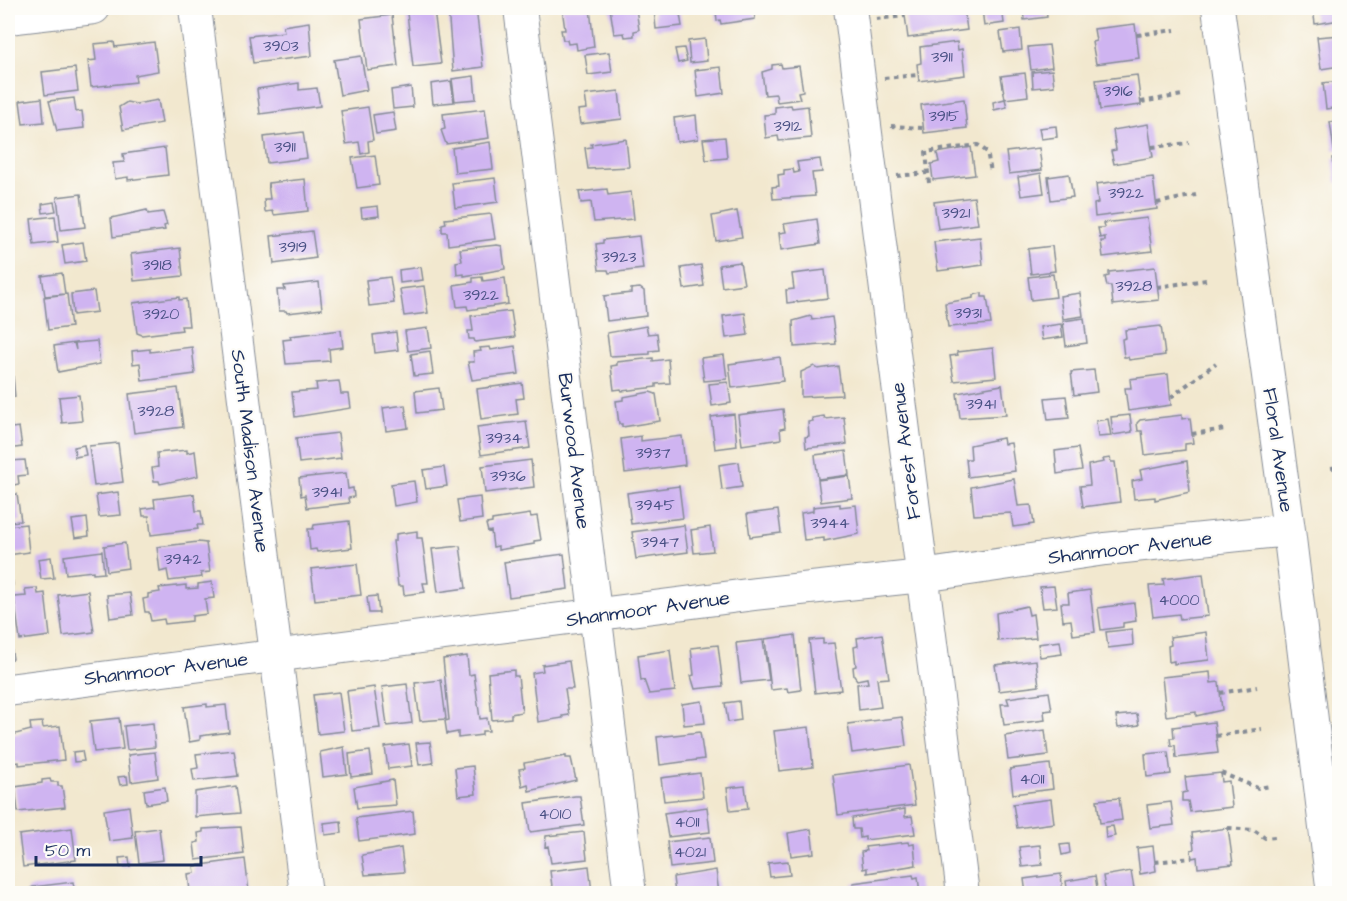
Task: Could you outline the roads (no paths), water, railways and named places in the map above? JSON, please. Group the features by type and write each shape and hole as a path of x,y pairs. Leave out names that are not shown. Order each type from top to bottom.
{"street":[{"path":"8,18 94,8"},
{"name":"South Madison Avenue","path":"195,8 306,894"},
{"name":"Burwood Avenue","path":"520,8 630,894"},
{"name":"Floral Avenue","path":"1218,8 1289,530 1333,894"},
{"name":"Forest Avenue","path":"863,13 866,129 963,894"},
{"name":"Shanmoor Avenue","path":"8,690 755,594 922,576 1105,549 1289,530"}]}
